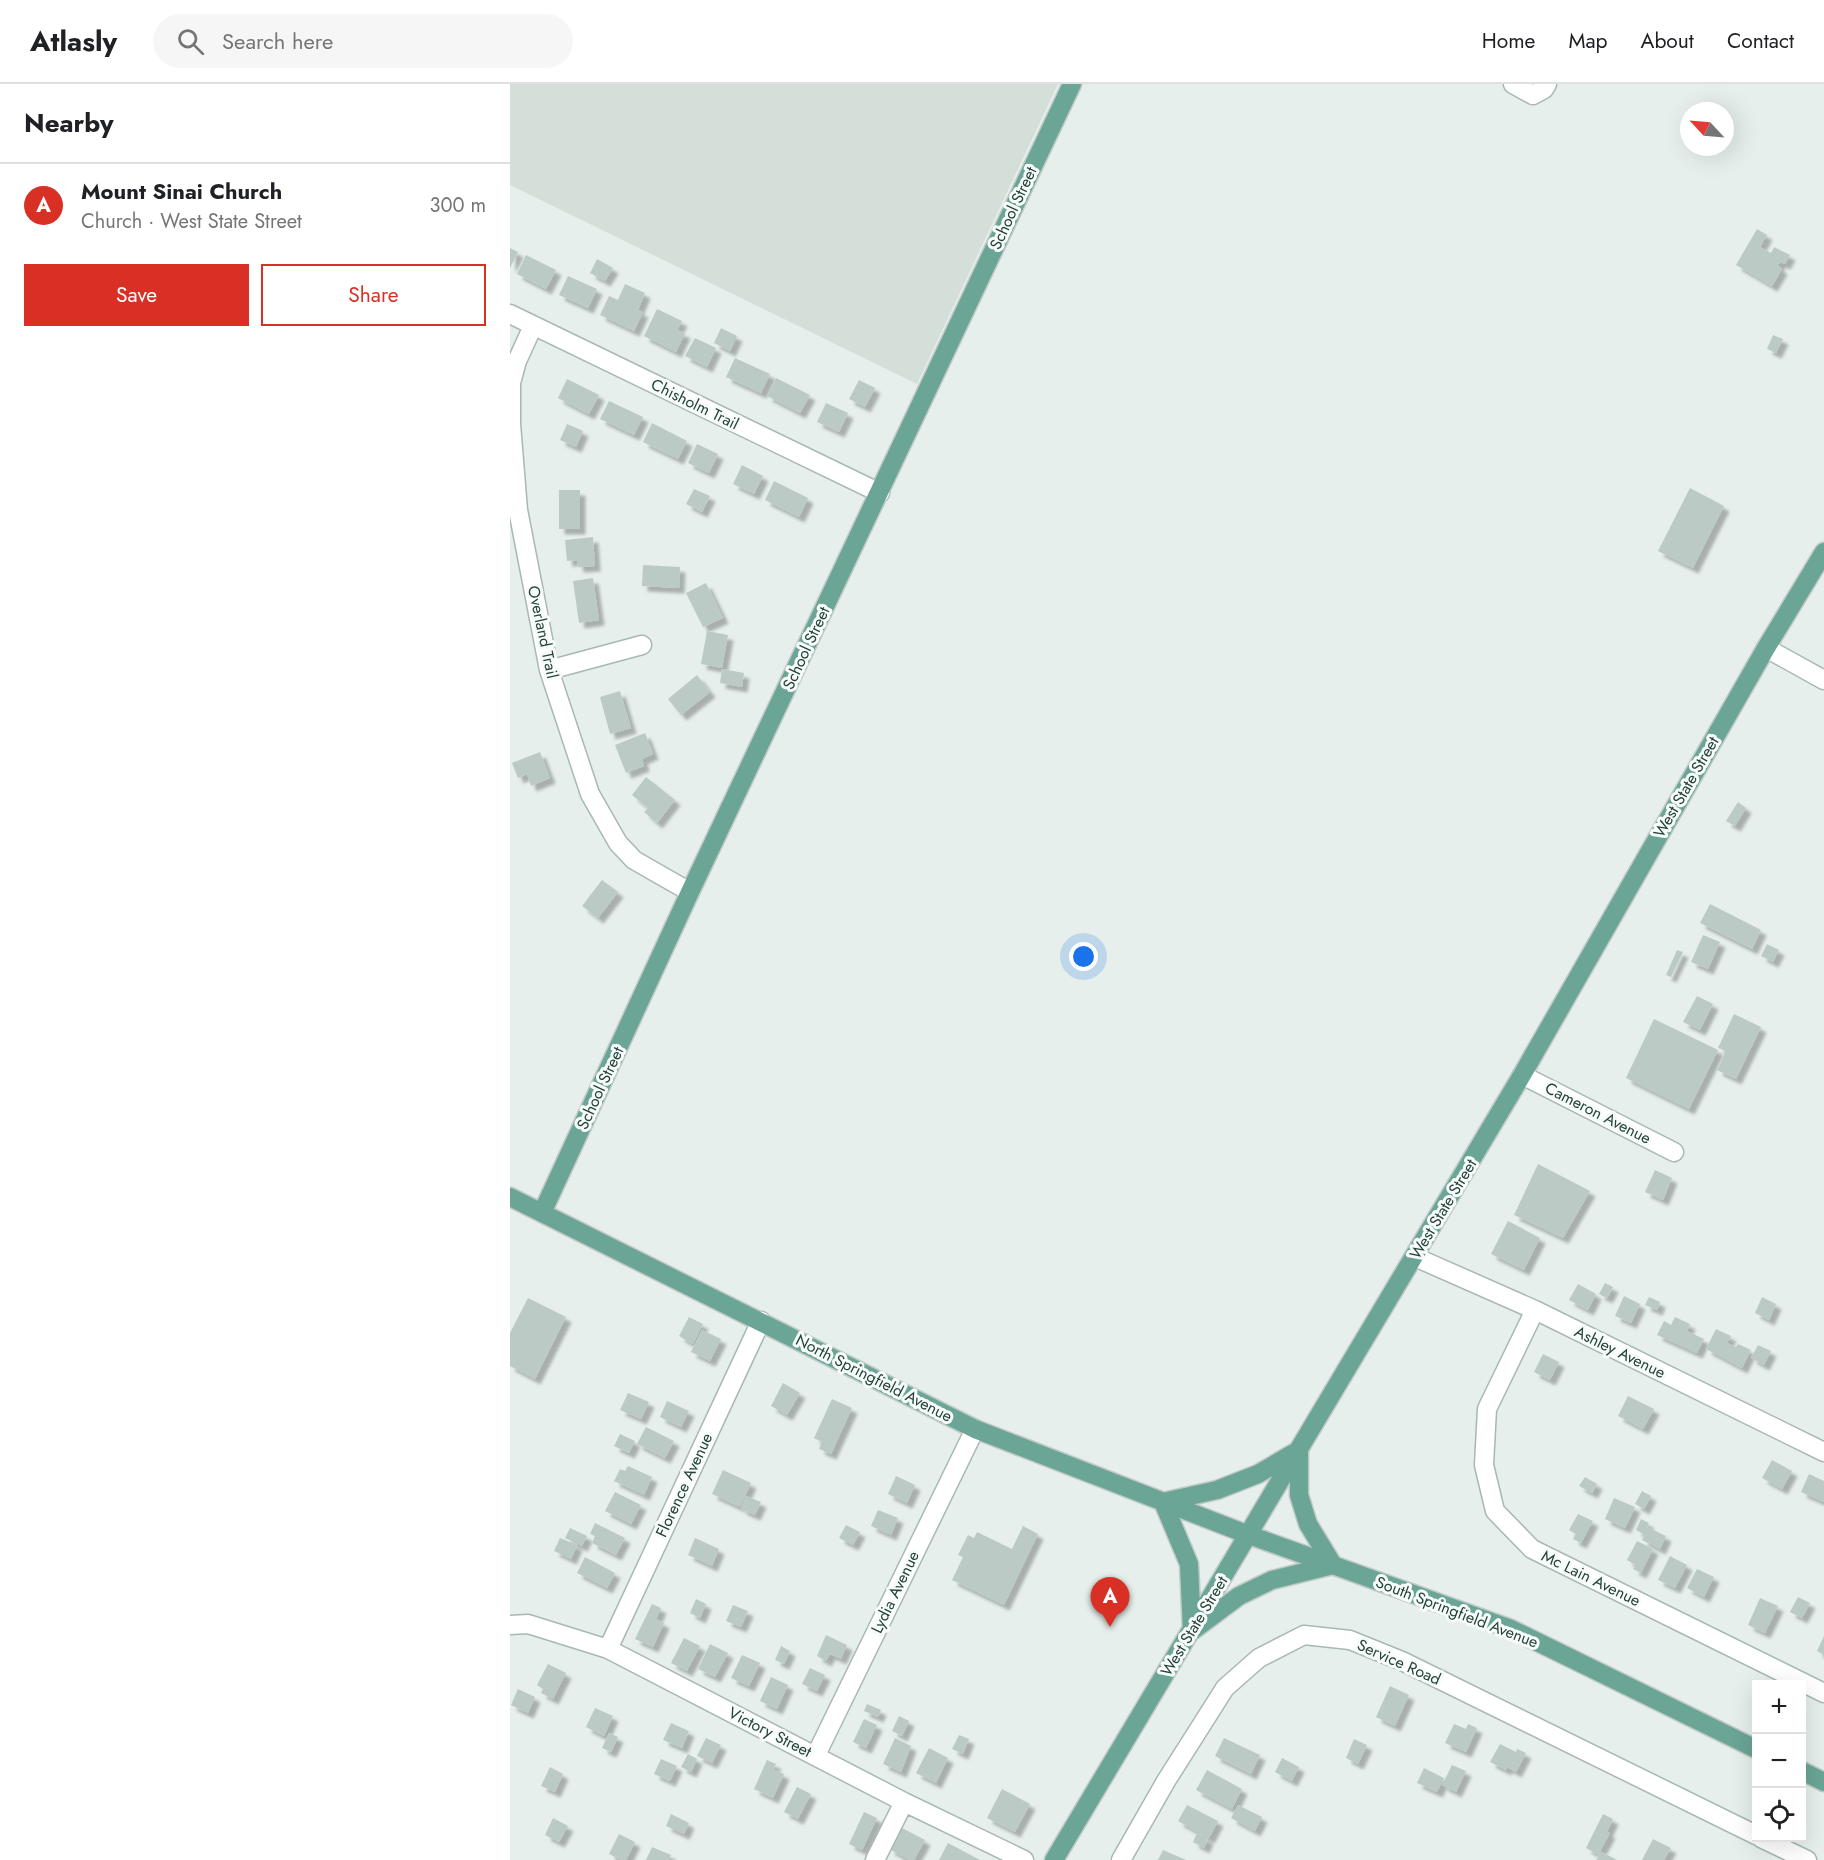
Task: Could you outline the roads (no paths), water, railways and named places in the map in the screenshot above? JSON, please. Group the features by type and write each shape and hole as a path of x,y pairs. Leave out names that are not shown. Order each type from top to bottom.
{"main road":[{"name":"School Street","path":"542,1213 690,892 1072,84"},
{"name":"West State Street","path":"1054,1860 1415,1257 1522,1075 1766,648 1824,552"},
{"name":"North Springfield Avenue","path":"510,1197 975,1429 1249,1535"},
{"path":"1192,1631 1189,1564 1163,1502 1217,1490 1258,1474 1299,1450"},
{"path":"1192,1631 1239,1596 1272,1580 1333,1565 1308,1524 1299,1495 1299,1450"},
{"name":"South Springfield Avenue","path":"1249,1535 1511,1629 1752,1747"},
{"path":"1806,1773 1824,1782"}],"street":[{"path":"1513,84 1533,95 1544,89 1547,84"},
{"name":"Chisholm Trail","path":"510,314 880,493"},
{"name":"Overland Trail","path":"533,326 517,361 511,383 511,424 518,510 549,670 590,794 618,843 634,860 690,892"},
{"path":"549,670 642,645"},
{"path":"1766,648 1824,680"},
{"name":"Cameron Avenue","path":"1522,1075 1674,1152"},
{"name":"Ashley Avenue","path":"1415,1257 1535,1310 1824,1452"},
{"name":"Mc Lain Avenue","path":"1535,1310 1487,1409 1484,1466 1495,1511 1532,1550 1824,1693"},
{"name":"Florence Avenue","path":"608,1649 761,1321"},
{"name":"Lydia Avenue","path":"816,1755 975,1429"},
{"name":"Victory Street","path":"510,1625 528,1624 608,1649 904,1802 1024,1860"},
{"name":"Service Road","path":"1121,1860 1166,1781 1225,1688 1259,1658 1304,1635 1350,1640 1402,1661 1752,1833"},
{"path":"875,1860 904,1802"},
{"path":"1769,1842 1807,1860"}],"place":[{"name":"Mount Sinai Church","path":"1110,1627"}]}
